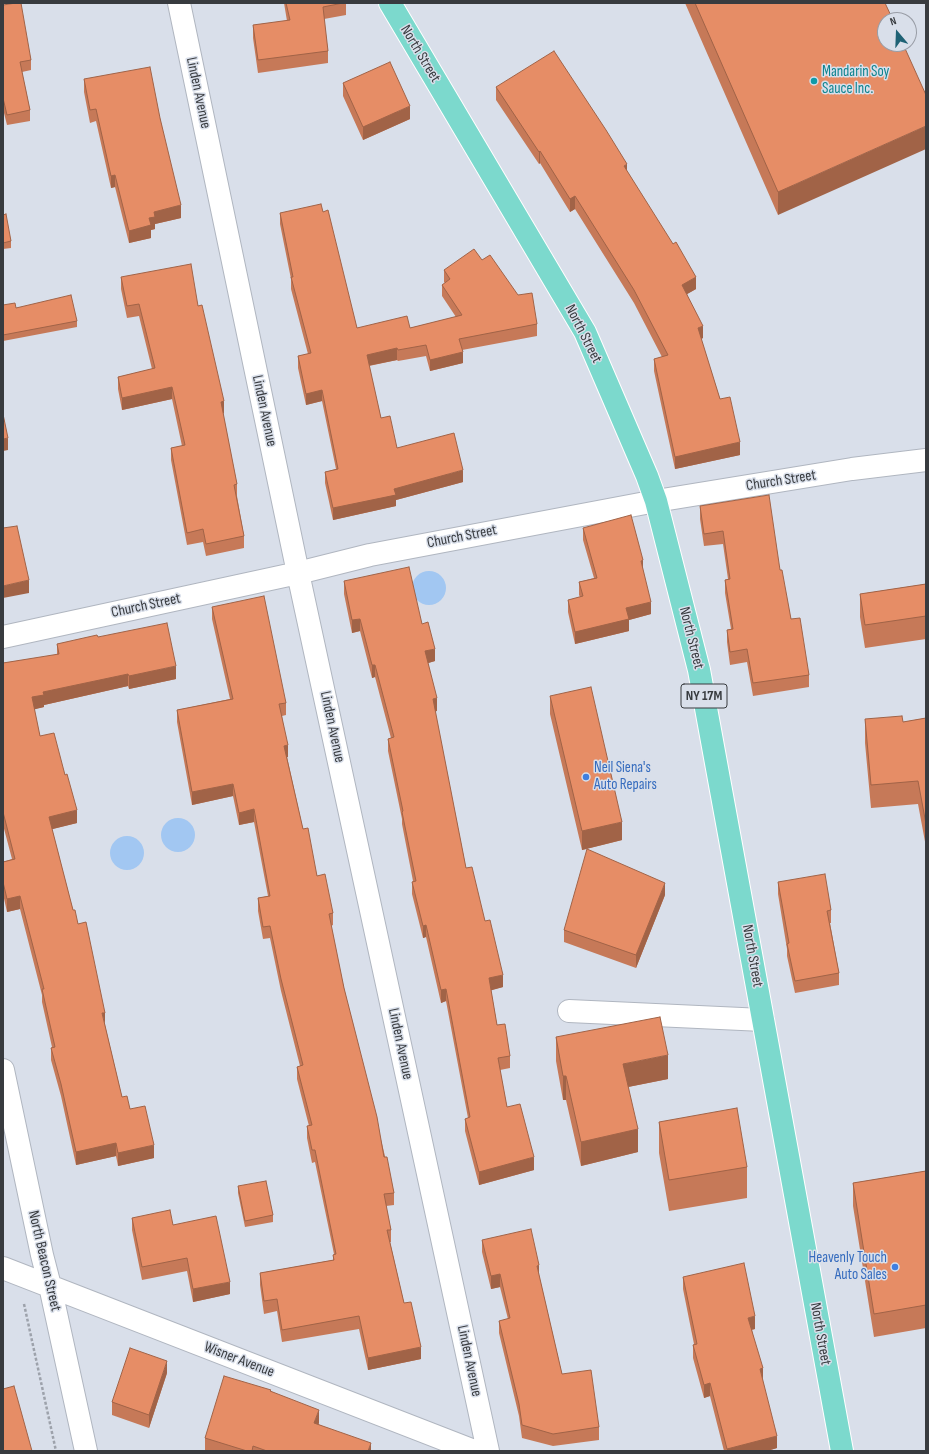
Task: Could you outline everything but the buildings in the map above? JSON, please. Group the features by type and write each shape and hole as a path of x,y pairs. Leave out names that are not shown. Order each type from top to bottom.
{"main road":[{"name":"North Street","path":"390,3 585,332 647,476 656,501 699,670 842,1451"}],"street":[{"name":"Linden Avenue","path":"179,3 298,573 488,1451"},
{"name":"Church Street","path":"3,637 298,573 370,555 656,501 852,470 926,460"},
{"path":"569,1011 763,1020"},
{"name":"North Beacon Street","path":"3,1070 42,1255 86,1451"},
{"name":"Wisner Avenue","path":"3,1268 474,1451"}],"path":[{"path":"24,1299 56,1451"}],"water":[{"path":"429,571 441,576 446,588 441,600 429,605 417,600 412,588 417,576"},
{"path":"175,818 181,818 190,823 194,829 194,841 190,847 181,852 175,852 166,847 161,838 161,832 166,823"},
{"path":"124,836 130,836 139,841 143,847 143,859 139,865 130,870 124,870 115,865 110,856 110,850 115,841"}],"place":[{"name":"Mandarin Soy Sauce Inc.","path":"814,81"},
{"name":"Neil Siena's Auto Repairs","path":"586,777"},
{"name":"Heavenly Touch Auto Sales","path":"895,1267"}]}
